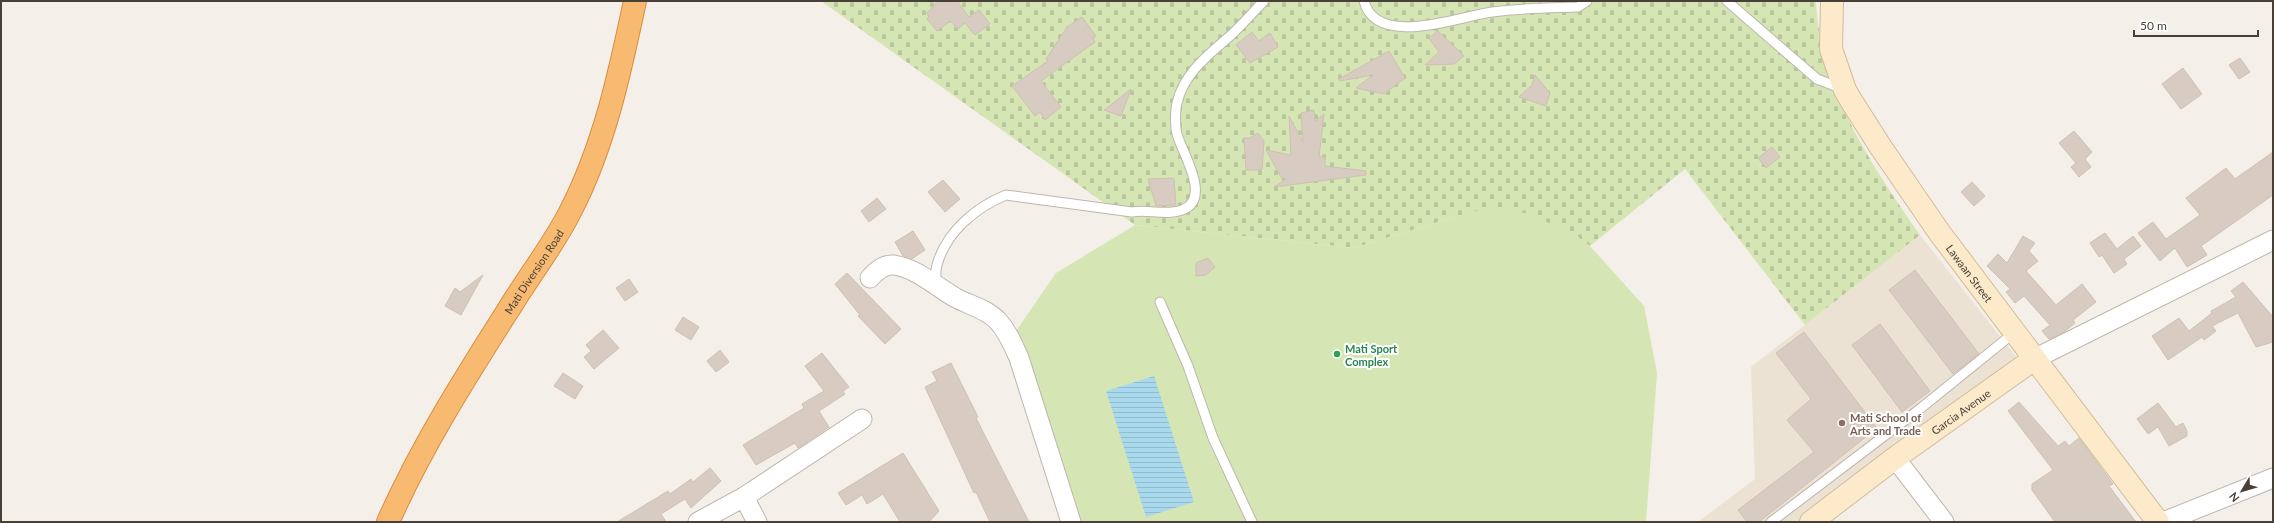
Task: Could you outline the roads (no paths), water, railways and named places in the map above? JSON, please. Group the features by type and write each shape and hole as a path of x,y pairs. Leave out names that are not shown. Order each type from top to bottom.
{"highway":[{"name":"Mati Diversion Road","path":"388,522 422,453 453,396 570,212 592,163 624,53 635,1"}],"street":[{"name":"Lawaan Street","path":"1832,1 1832,49 1845,90 1880,146 1925,212 2158,522"},
{"path":"2034,359 2273,240"},
{"path":"870,278 877,271 886,266 893,265 919,274 955,297 982,310 997,320 1008,333 1019,358 1071,522"},
{"name":"Garcia Avenue","path":"1811,522 1895,458 2034,359"},
{"path":"698,522 744,497 862,419"},
{"path":"1895,458 1944,522"},
{"path":"2163,522 2273,478"},
{"path":"744,497 756,522"}],"lane":[{"path":"936,284 937,266 946,244 958,228 990,202 1006,195 1132,212 1145,209 1160,212 1182,210 1188,207 1194,197 1194,176 1176,133 1177,104 1186,82 1198,62 1231,35 1264,1"},
{"path":"1364,1 1366,10 1384,24 1424,27 1481,13 1578,7 1587,1"},
{"path":"1727,1 1817,79 1845,90"},
{"path":"1160,302 1188,366 1213,438 1252,522"},
{"path":"1771,522 1927,403 2015,332"}],"water":[{"path":"1154,376 1194,502 1146,517 1106,391"}],"place":[{"name":"Mati Sport Complex","path":"1337,354"},
{"name":"Mati School of Arts and Trade","path":"1842,423"}]}
